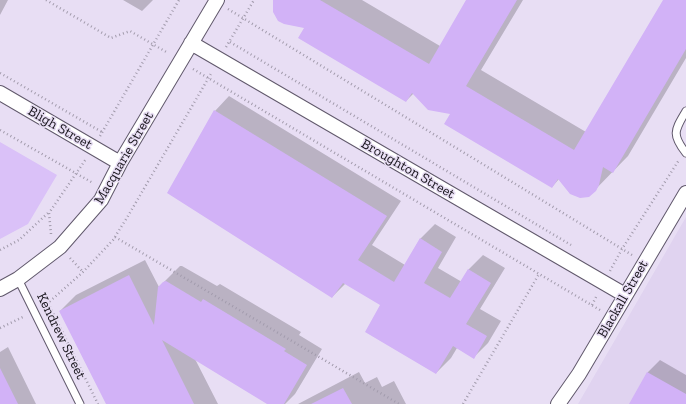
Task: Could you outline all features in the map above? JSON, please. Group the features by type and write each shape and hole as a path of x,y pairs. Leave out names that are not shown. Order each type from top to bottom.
{"street":[{"name":"Macquarie Street","path":"0,288 18,279 60,246 101,200 120,163 216,0"},
{"name":"Broughton Street","path":"191,43 625,295"},
{"name":"Bligh Street","path":"0,92 120,163"},
{"name":"Blackall Street","path":"558,404 579,374 686,193"}],"lane":[{"path":"685,153 677,138 676,130 686,111"},
{"name":"Kendrew Street","path":"18,279 80,404"}],"path":[{"path":"46,0 111,38 130,31 153,44"},
{"path":"0,250 19,240 49,212 93,147 179,0"},
{"path":"216,0 644,262"},
{"path":"83,272 115,236 128,216 254,0"},
{"path":"230,42 577,248"},
{"path":"0,73 102,132"},
{"path":"208,78 612,317"},
{"path":"0,130 106,191"},
{"path":"622,249 685,153"},
{"path":"49,212 51,236"},
{"path":"115,236 399,404"},
{"path":"605,264 611,269"},
{"path":"464,404 539,274"},
{"path":"48,303 98,404"}],"shaded area":[{"path":"0,142 57,175 28,224 0,239"},
{"path":"686,217 686,404 578,404"}],"building":[{"path":"273,0 320,0 429,64 466,0 517,0 466,86 574,150 663,0 686,0 686,49 613,173 603,167 596,191 589,197 580,198 570,194 558,179 552,188 444,124 450,114 428,110 412,93 406,102 298,38 304,28 284,24 278,21 273,12"},
{"path":"214,110 387,216 358,260 394,282 420,238 442,252 424,283 450,298 468,269 491,283 466,324 487,336 474,359 453,346 436,374 365,332 380,305 343,283 332,298 167,193"},
{"path":"129,275 154,325 158,287 166,281 201,302 203,299 286,349 284,351 307,365 284,404 267,404 162,340 194,404 106,404 59,311"},
{"path":"0,368 18,404 0,404"},
{"path":"647,372 686,394 686,404 629,404"},
{"path":"343,388 352,404 311,404"}]}
